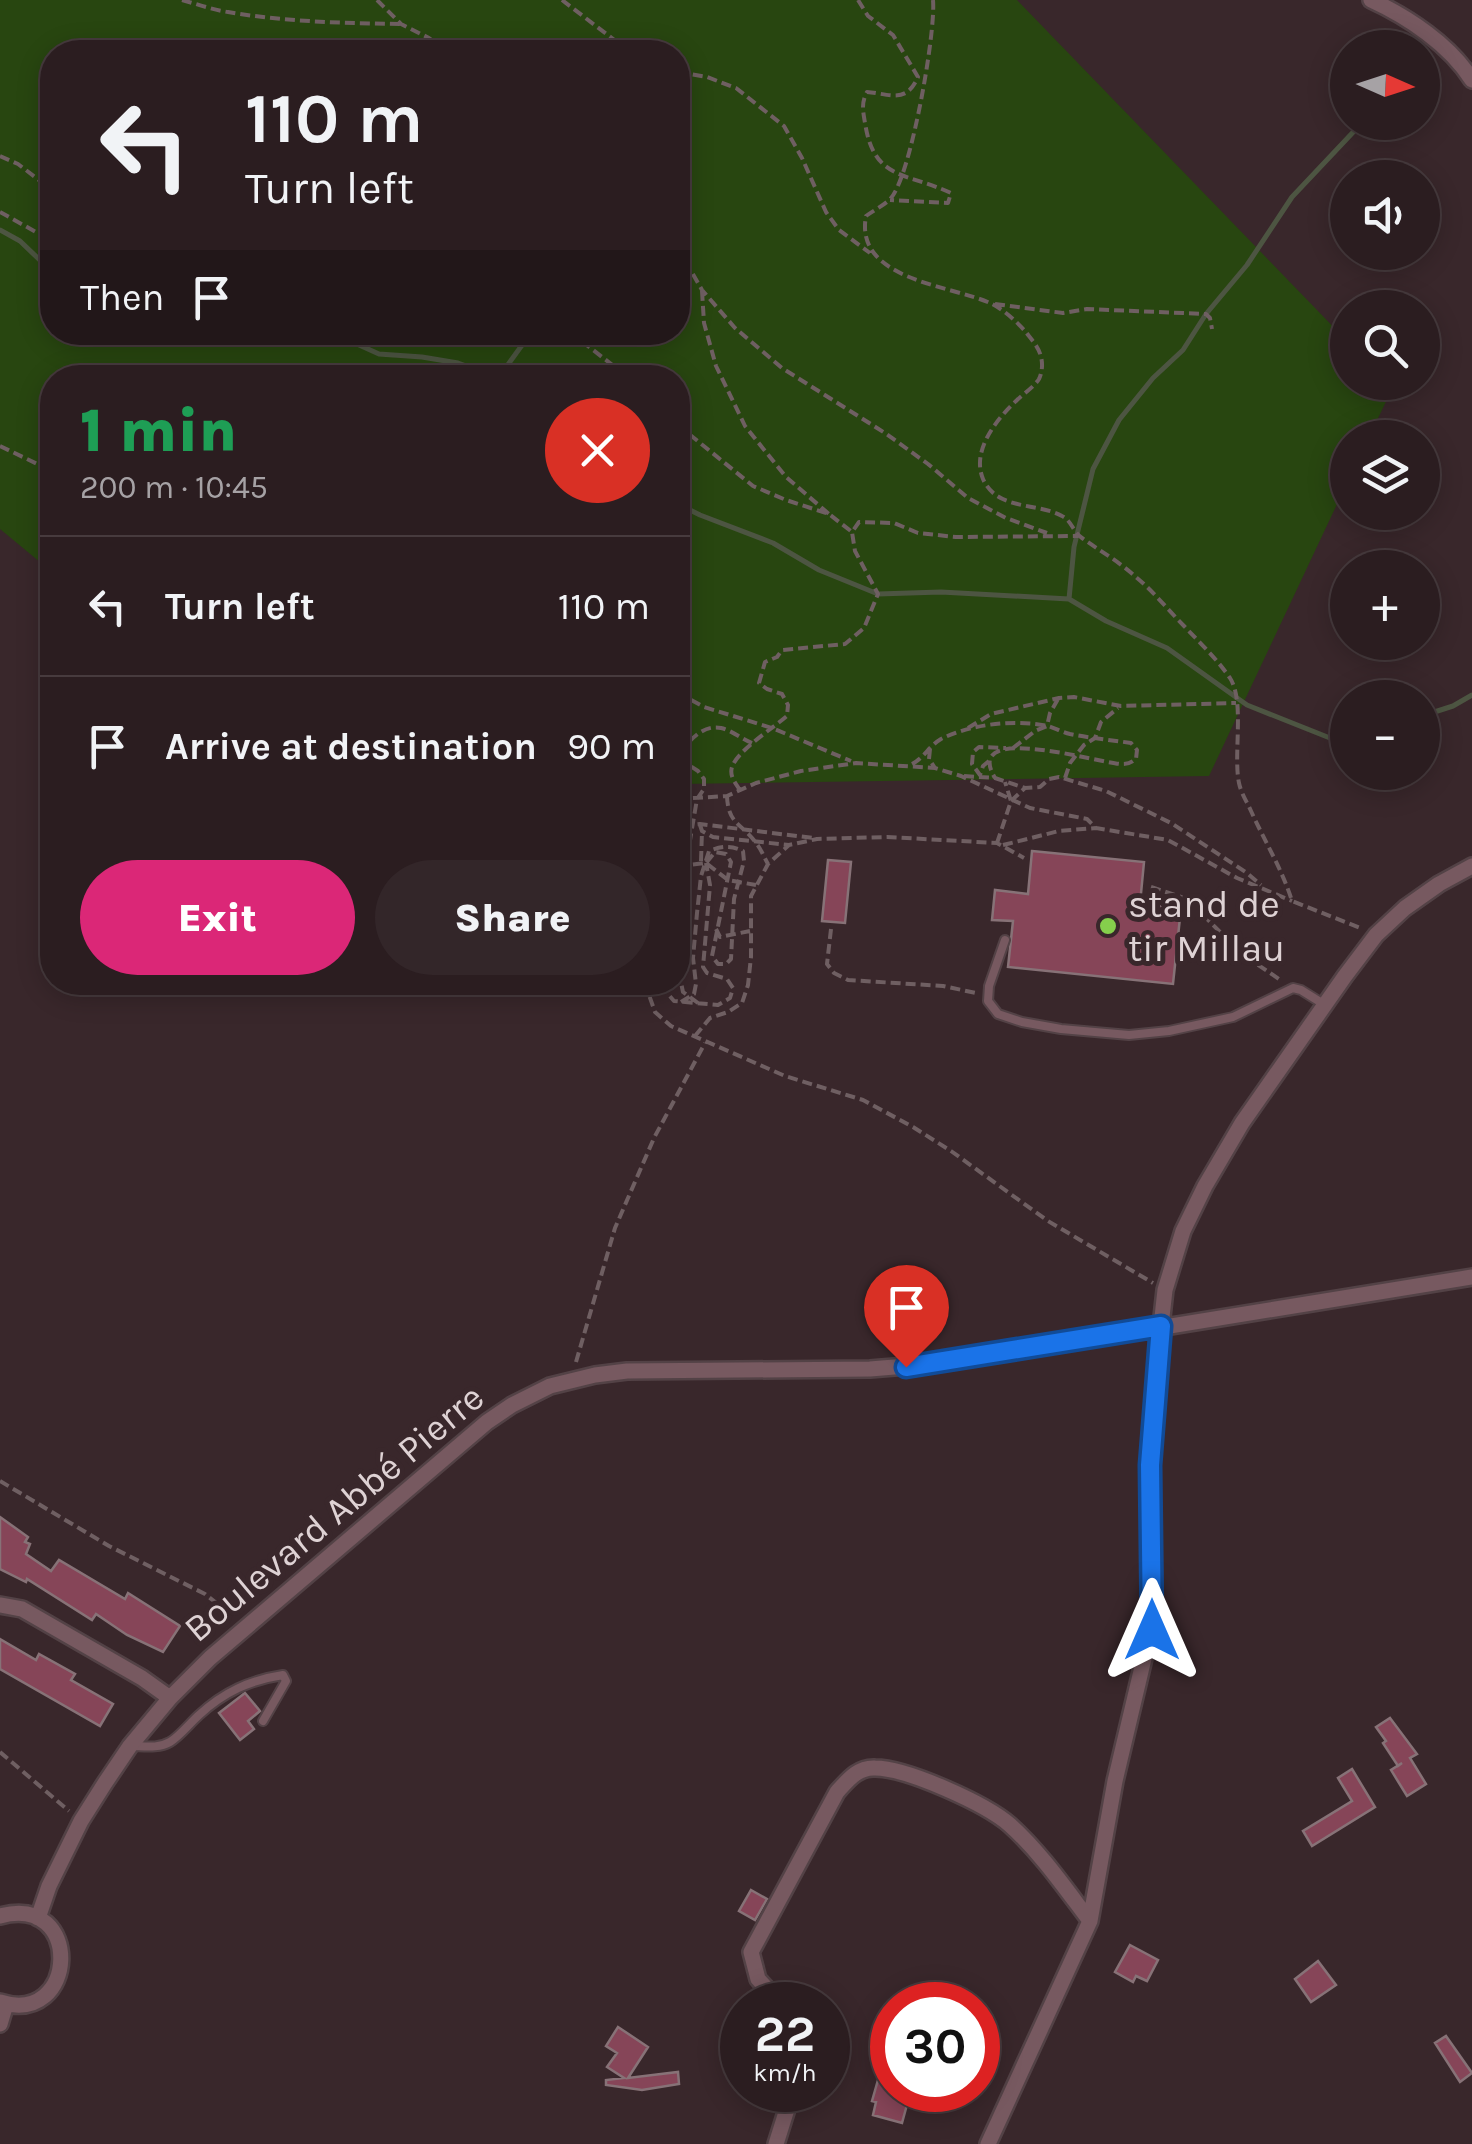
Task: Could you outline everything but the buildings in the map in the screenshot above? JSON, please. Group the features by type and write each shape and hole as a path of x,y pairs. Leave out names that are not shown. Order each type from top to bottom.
{"street":[{"path":"1371,0 1430,36 1472,80"},
{"path":"988,2144 1090,1921 1114,1781 1152,1630 1150,1465 1166,1290 1183,1232 1242,1123 1376,935 1405,908 1472,866"},
{"name":"Boulevard Abbé Pierre","path":"38,1918 81,1821 130,1746 170,1698 210,1658 487,1422 532,1394 595,1375 661,1370 906,1367 1472,1276"},
{"path":"0,1606 22,1609 170,1698"},
{"path":"761,1982 751,1952 837,1792 855,1772 874,1767 914,1776 966,1798 1008,1823 1044,1861 1090,1921"},
{"path":"0,1916 25,1913 38,1918 50,1927 62,1953 62,1968 47,1993 21,2005 3,2003 0,2024"},
{"path":"776,2144 786,2112"}],"lane":[{"path":"1005,940 989,986 988,1001 998,1014 1022,1022 1129,1035 1234,1017 1294,988 1324,1005"},
{"path":"130,1746 170,1742 209,1706 236,1688 284,1675 286,1681 263,1720"}],"path":[{"path":"182,0 244,14 401,24"},
{"path":"377,0 401,24 433,40"},
{"path":"562,0 614,40"},
{"path":"858,0 868,16 893,34 918,78 912,90 903,96 867,92 862,100 868,145 892,171 950,193 948,204 890,200"},
{"path":"874,256 864,228 866,216 890,200 903,176 934,18 933,0"},
{"path":"690,74 736,88 784,126 826,212 839,230 891,268 990,303 1063,313 1087,310 1206,314 1212,329"},
{"path":"0,156 40,181"},
{"path":"0,212 40,234"},
{"path":"690,269 702,290 736,328 782,368 885,433 968,498 1006,518 1051,534"},
{"path":"702,290 704,324 716,366 745,426 786,476 852,532 855,551 878,594 864,628 845,644 782,650 764,662 760,682 782,694 788,705 787,716 752,743 732,766 732,776 740,790"},
{"path":"990,303 1018,322 1041,355 1042,368 1039,380 1012,404 982,446 979,460 983,478 992,492 1008,501 1068,518 1078,536"},
{"path":"587,345 612,365"},
{"path":"690,435 752,486 829,514"},
{"path":"0,446 40,465"},
{"path":"852,532 860,522 894,523 918,533 956,537 1078,536 1138,578 1233,682 1239,784 1292,901"},
{"path":"911,765 922,759 930,747 991,714 1059,698 1120,706 1236,703"},
{"path":"1047,726 1059,698"},
{"path":"690,699 856,762"},
{"path":"1065,778 1070,763 1095,738 1101,722 1120,706"},
{"path":"965,729 1012,724 1047,726 1132,743 1137,750 1131,763 1122,764 1078,754 979,747 973,752 972,764 980,776"},
{"path":"1014,748 1047,726"},
{"path":"690,739 706,729 720,728 752,743"},
{"path":"930,747 929,759 935,768"},
{"path":"995,778 990,770 992,754 1006,748"},
{"path":"980,776 983,766 990,761"},
{"path":"690,799 727,796 756,783 801,771 856,762 911,765 961,776 1011,801 1087,819 1096,828"},
{"path":"690,766 704,778 692,826 817,839 1000,844 1059,831 1096,828 1168,840 1237,878 1376,935"},
{"path":"961,776 995,778 1025,788 1065,778 1106,791 1171,822 1265,888"},
{"path":"1000,844 1011,801 1006,782"},
{"path":"1011,801 1025,788"},
{"path":"727,796 728,812 754,840 768,864"},
{"path":"690,865 704,863 716,852 726,854 731,862 712,956 718,964 726,964 731,960 734,899 743,851 701,828"},
{"path":"669,995 674,1001 718,1005 730,998 733,988 727,980 706,973 704,967 710,885 701,828"},
{"path":"713,836 789,846 817,839"},
{"path":"1000,844 1024,858"},
{"path":"694,1037 710,1018 742,1003 748,985 751,896 768,864 789,846"},
{"path":"682,1002 694,994 696,984 693,958 704,863 709,851 734,847"},
{"path":"704,863 728,880 757,886"},
{"path":"1151,887 1187,899 1242,954 1294,988"},
{"path":"831,929 827,964 848,980 958,989 974,992 988,1001"},
{"path":"716,930 720,938 751,931"},
{"path":"649,995 655,1012 671,1026 785,1076 863,1100 913,1127 1048,1222 1166,1290"},
{"path":"686,995 698,1003"},
{"path":"570,1380 615,1228 654,1138 706,1042"},
{"path":"0,1481 110,1546 205,1594 245,1628"},
{"path":"0,1752 81,1821"}],"green space":[{"path":"0,0 1017,0 1330,323 1330,400 1387,400 1377,420 1330,420 1330,519 1209,776 690,784 690,365 40,365 40,562 0,529"}],"waterway":[{"path":"1069,599 1074,547 1093,469 1119,420 1153,378 1183,350 1292,197 1346,140"},
{"path":"0,230 20,241 40,260"},
{"path":"359,345 379,354 463,365"},
{"path":"508,365 522,345"},
{"path":"690,510 773,543 819,570 878,594 941,592 1069,599 1106,621 1167,648 1247,705 1330,738"},
{"path":"1440,710 1472,695"}],"place":[{"name":"stand de tir Millau","path":"1108,926"}],"route":[{"path":"906,1367 1161,1326 1150,1465 1152,1630"}]}
